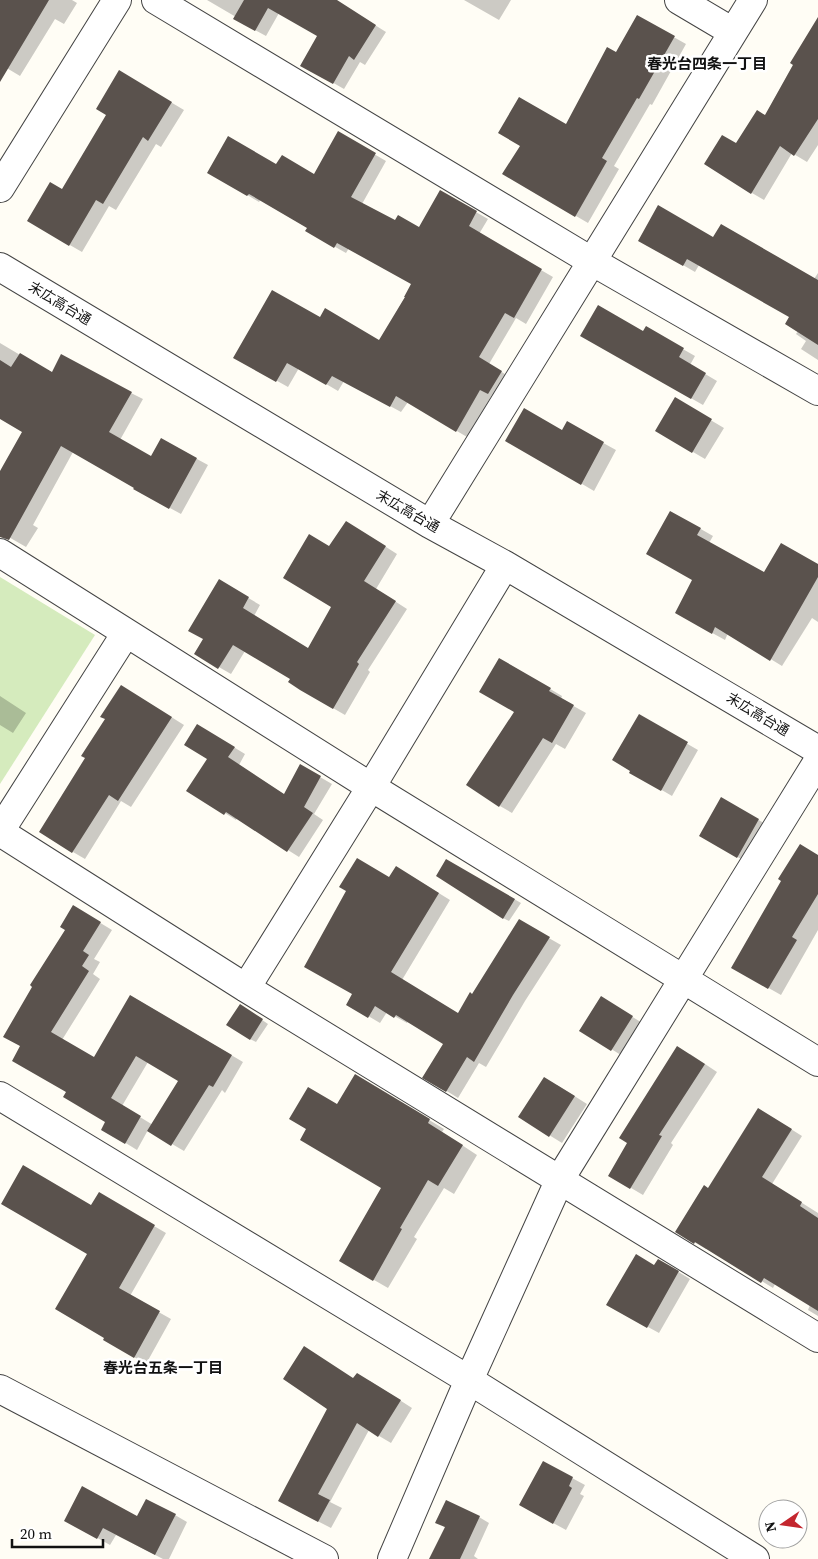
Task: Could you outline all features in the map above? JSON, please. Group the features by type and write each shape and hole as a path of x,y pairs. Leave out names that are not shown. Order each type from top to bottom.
{"street":[{"path":"0,188 117,0"},
{"path":"156,0 593,262 818,391"},
{"path":"679,0 733,32"},
{"path":"430,524 753,0"},
{"name":"末広高台通","path":"0,267 430,524 505,565 818,750"},
{"path":"0,553 371,787 818,1062"},
{"path":"246,988 371,787 505,565"},
{"path":"126,633 0,832 246,988 818,1338"},
{"path":"392,1559 469,1380 560,1179 818,761"},
{"path":"0,1096 469,1380 755,1559"},
{"path":"0,1389 324,1559"}],"green space":[{"path":"0,577 95,635 0,784"}],"building":[{"path":"0,0 49,0 0,82"},
{"path":"244,0 337,0 376,25 354,60 349,56 333,84 300,66 317,36 268,8 255,31 233,19"},
{"path":"637,15 675,36 602,158 607,161 575,217 502,174 520,146 498,133 519,97 566,124 607,47 616,52"},
{"path":"818,17 818,119 794,156 780,146 751,194 704,164 722,135 736,143 757,110 765,115 793,65 790,63"},
{"path":"119,70 172,102 148,141 143,137 103,204 96,200 69,246 27,221 50,182 62,189 106,115 96,109"},
{"path":"338,131 376,153 351,197 395,220 398,215 419,227 440,190 477,211 469,226 542,269 514,318 505,313 479,357 502,371 488,394 480,390 456,432 396,396 390,407 332,376 326,385 287,363 276,382 233,358 272,290 320,317 325,308 379,340 405,297 411,284 337,243 334,248 305,231 307,228 249,194 247,196 207,173 228,136 276,164 282,155 314,174"},
{"path":"658,205 713,237 721,224 818,280 818,345 785,324 789,317 687,259 683,266 638,241"},
{"path":"598,305 643,331 646,326 684,348 679,357 706,373 691,399 580,336"},
{"path":"20,353 52,372 61,354 132,392 109,432 151,456 161,438 197,458 169,509 61,446 9,540 0,537 0,471 22,432 0,419 0,360 11,367"},
{"path":"675,397 712,419 692,453 655,431"},
{"path":"524,408 562,430 567,421 604,442 581,485 505,441"},
{"path":"670,511 701,528 697,535 764,572 781,543 818,564 818,577 770,661 715,627 712,634 675,613 692,580 646,554"},
{"path":"346,521 386,546 364,581 396,601 357,662 359,664 333,709 288,682 290,679 233,645 218,669 194,654 203,639 188,631 219,579 249,597 243,608 308,648 331,607 283,578 309,534 329,546"},
{"path":"499,658 551,688 549,691 574,705 552,743 543,738 499,807 466,785 514,712 479,692"},
{"path":"121,685 172,717 118,801 109,795 72,853 39,832 85,758 81,756 105,719 100,717"},
{"path":"639,714 688,742 661,791 629,773 630,771 612,760"},
{"path":"197,724 235,747 228,757 284,794 300,764 321,776 304,807 313,813 287,852 226,812 224,815 186,791 207,759 184,745"},
{"path":"721,797 759,819 737,858 699,836"},
{"path":"800,844 818,855 818,894 792,937 797,940 768,989 731,968 781,881 778,879"},
{"path":"357,858 389,877 396,866 439,893 391,972 458,1013 519,919 550,937 474,1062 467,1057 446,1092 422,1078 443,1044 396,1015 394,1018 375,1006 368,1018 346,1005 352,994 304,967 346,891 339,887"},
{"path":"446,859 515,899 503,919 436,876"},
{"path":"73,905 101,922 83,951 89,955 82,966 89,971 51,1032 94,1057 130,995 232,1055 213,1087 209,1085 171,1146 147,1131 178,1081 136,1056 111,1098 141,1116 125,1144 101,1130 105,1122 63,1097 66,1092 12,1061 20,1046 3,1037 32,987 30,985 65,930 60,927"},
{"path":"601,996 633,1016 611,1051 579,1031"},
{"path":"240,1004 263,1019 250,1040 226,1025"},
{"path":"677,1046 705,1064 659,1135 662,1136 630,1189 608,1176 627,1143 619,1138"},
{"path":"355,1074 430,1119 428,1123 463,1145 438,1186 428,1180 400,1228 402,1229 373,1281 339,1261 381,1188 300,1140 306,1129 289,1119 308,1087 337,1104"},
{"path":"544,1077 575,1096 549,1137 518,1117"},
{"path":"758,1108 792,1129 762,1177 802,1202 800,1206 818,1218 818,1311 764,1278 761,1283 695,1242 694,1244 675,1232 704,1185 708,1188"},
{"path":"23,1165 91,1205 99,1192 155,1225 119,1288 160,1311 134,1358 55,1309 87,1254 1,1204"},
{"path":"636,1254 654,1265 658,1259 679,1271 647,1328 606,1305"},
{"path":"304,1346 353,1378 357,1373 401,1400 378,1437 357,1423 318,1494 330,1500 318,1522 278,1501 327,1409 283,1379"},
{"path":"543,1461 573,1477 569,1486 572,1488 553,1524 519,1505"},
{"path":"82,1486 137,1516 146,1499 176,1514 155,1555 103,1528 97,1539 64,1521"},
{"path":"446,1500 480,1516 460,1559 429,1559 445,1527 435,1523"}],"district":[{"name":"春光台四条一丁目","path":"707,63"},
{"name":"春光台五条一丁目","path":"163,1367"}]}
